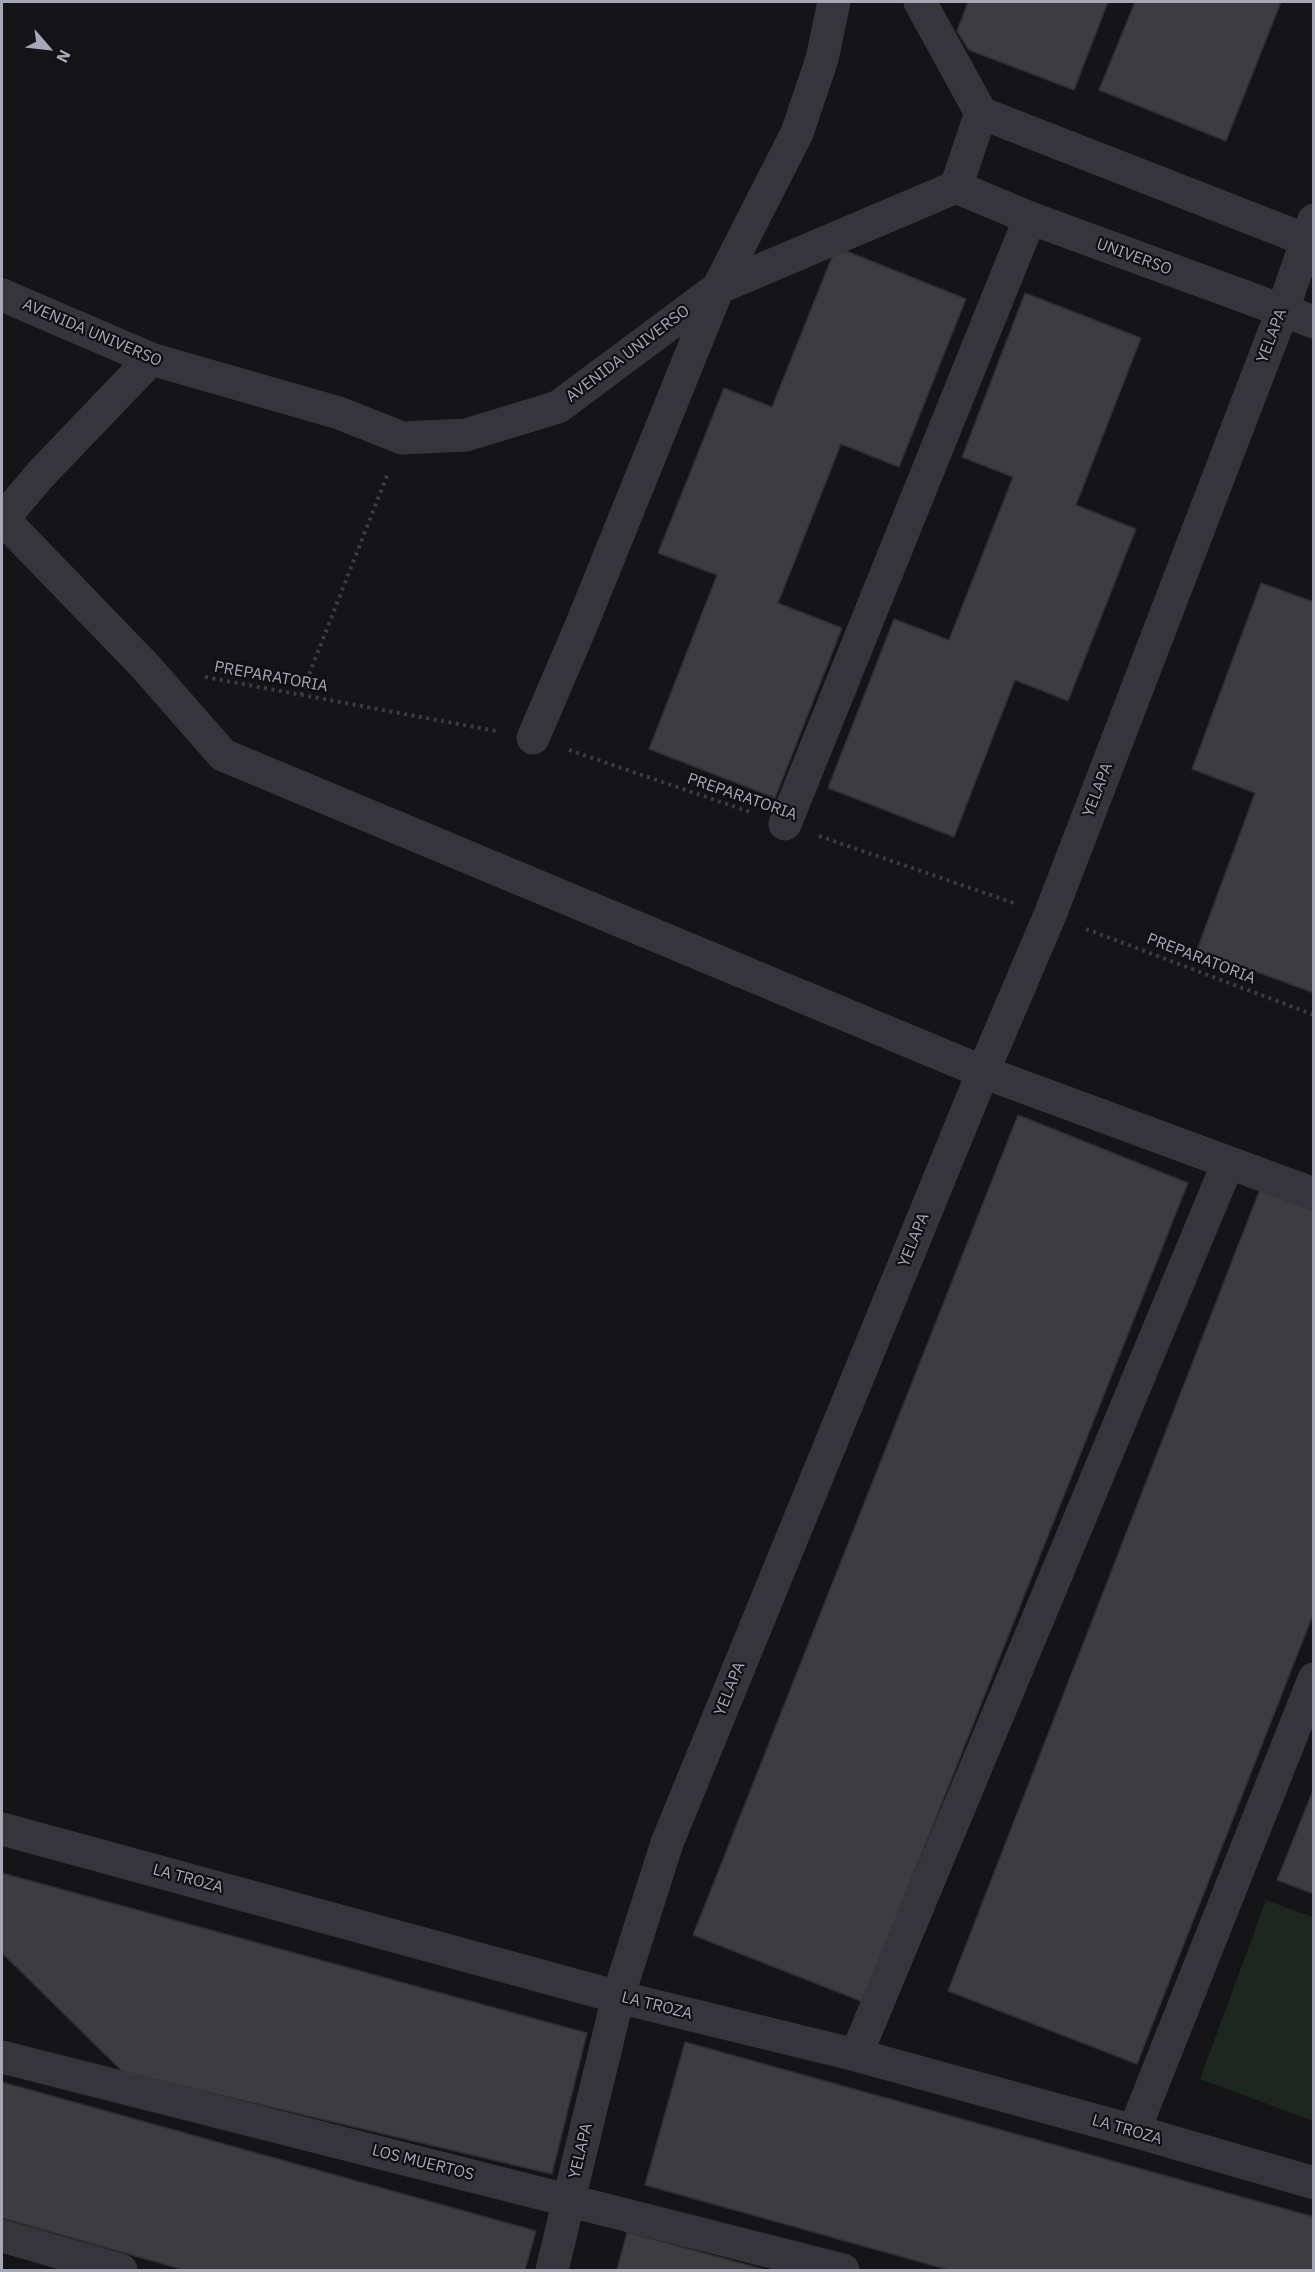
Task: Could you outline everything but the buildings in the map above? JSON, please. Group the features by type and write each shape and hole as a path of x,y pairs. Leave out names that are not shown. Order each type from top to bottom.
{"street":[{"name":"AVENIDA UNIVERSO","path":"2,295 151,359 339,413 402,438 466,435 558,407 717,288 797,133 822,59 834,2"},
{"path":"920,2 981,113 1311,235"},
{"path":"533,738 586,615 717,288 956,187 981,113"},
{"name":"UNIVERSO","path":"956,187 1030,218 1314,322"},
{"path":"785,824 919,499 1030,218"},
{"name":"YELAPA","path":"552,2271 618,1997 667,1843 982,1072 1050,915 1311,235"},
{"path":"151,359 40,475 2,519 145,666 223,755 982,1072 1314,1194"},
{"path":"856,2055 1228,1163"},
{"path":"1134,2131 1314,1679"},
{"name":"LA TROZA","path":"2,1828 618,1997 856,2055 1314,2183"},
{"name":"LOS MUERTOS","path":"2,2057 843,2271"},
{"path":"2,2236 121,2271"}],"path":[{"path":"301,694 402,438"},
{"name":"PREPARATORIA","path":"201,676 533,738 1050,915 1314,1015"}],"shaded area":[{"path":"1266,1900 1313,1917 1313,2121 1200,2079"}]}
